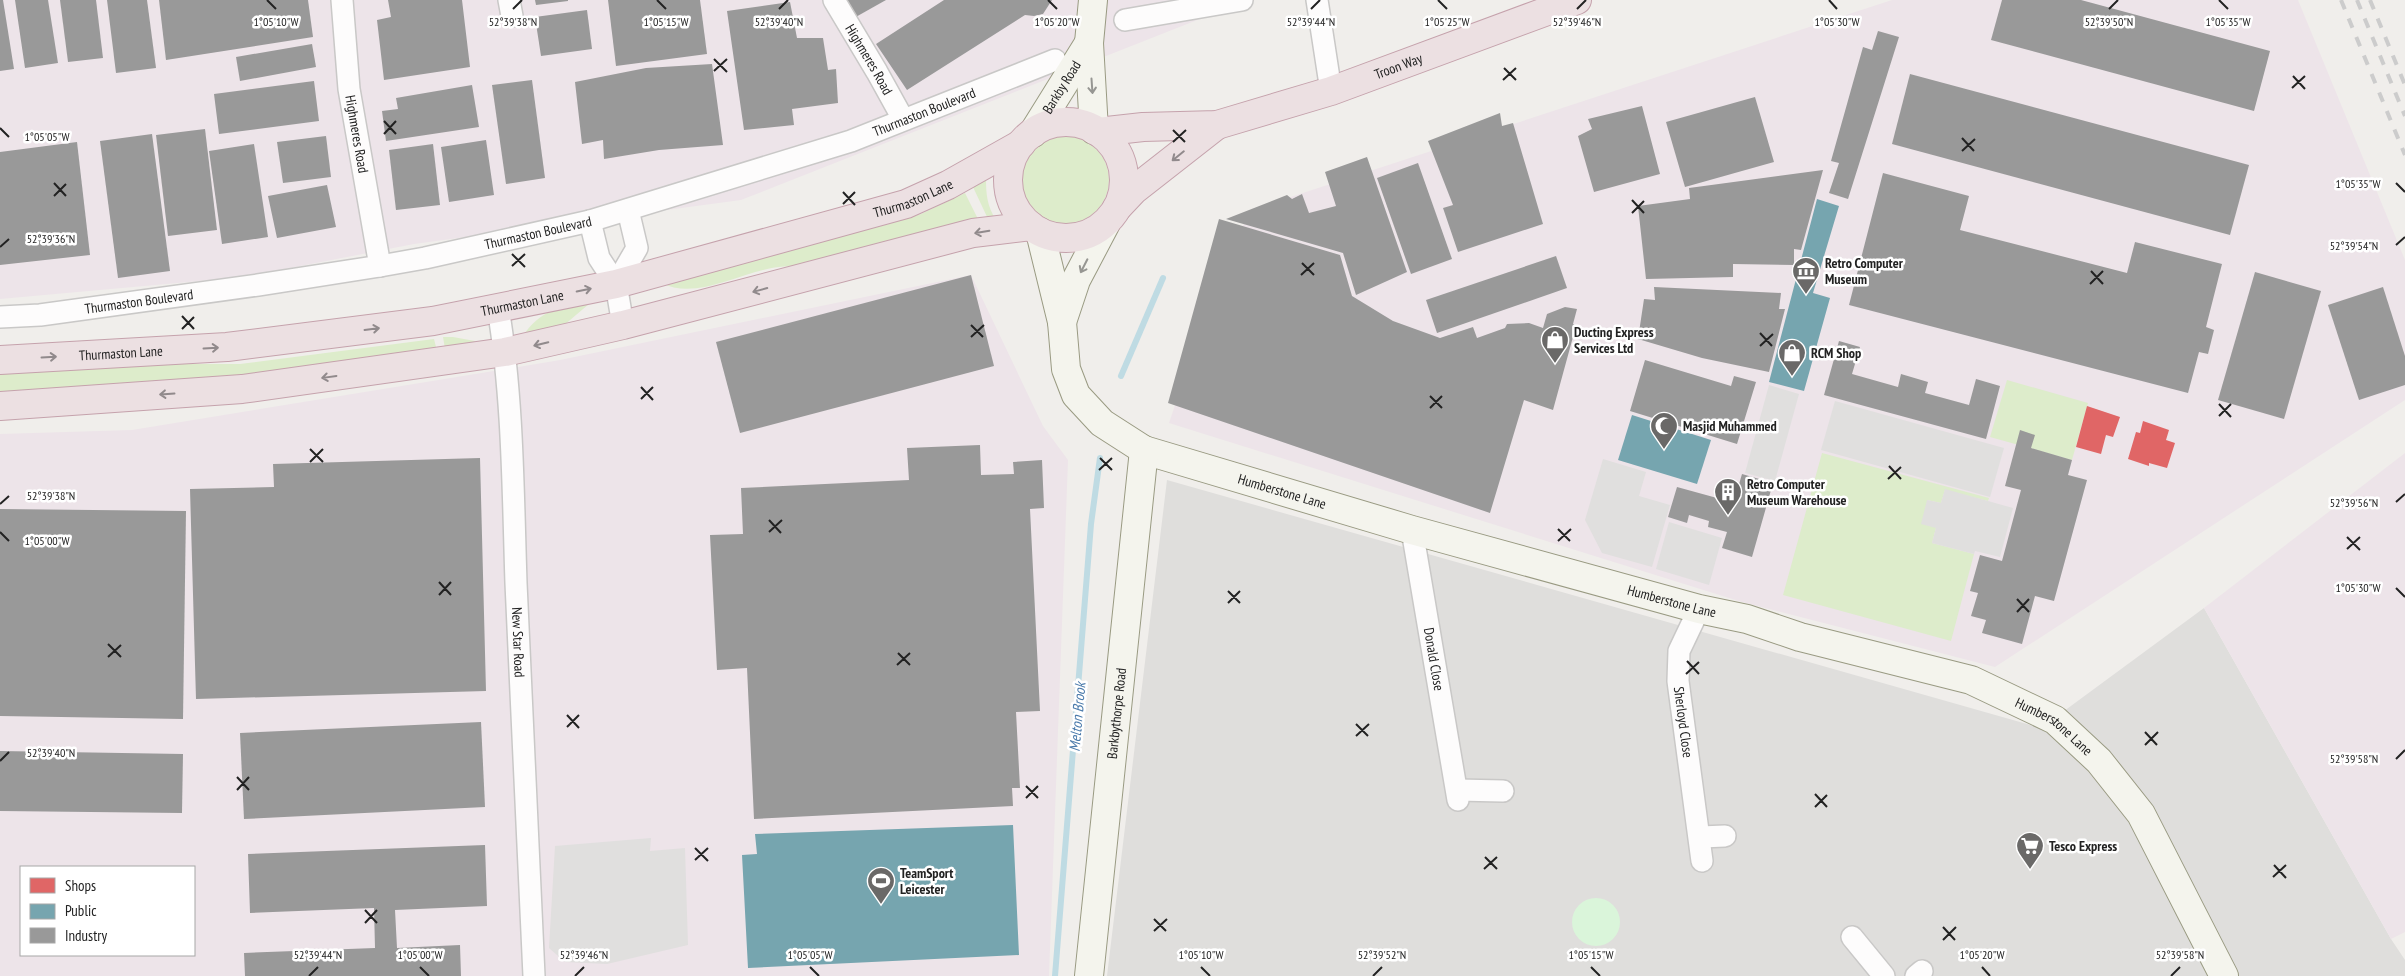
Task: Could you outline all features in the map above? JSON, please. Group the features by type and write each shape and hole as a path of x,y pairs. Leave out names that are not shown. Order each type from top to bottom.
{"highway":[{"name":"Troon Way","path":"1096,131 1143,127 1216,125 1331,91 1577,0"},
{"path":"1059,123 1073,123 1096,131 1111,144 1122,167 1123,192 1111,215 1091,232 1074,238 1057,238 1035,229 1018,213 1010,196 1008,178 1012,160 1027,138 1059,123"},
{"name":"Troon Way","path":"1111,215 1134,190 1216,125"},
{"name":"Thurmaston Lane","path":"0,360 227,347 433,322 616,284 906,204 948,185 1027,138"},
{"path":"0,406 242,389 505,352 623,325 973,233 1035,229"}],"street":[{"name":"Highmeres Road","path":"342,0 349,89 380,266"},
{"name":"Highmeres Road","path":"834,0 903,119"},
{"name":"Barkby Road","path":"1094,0 1089,43 1096,131"},
{"path":"1125,20 1242,0"},
{"path":"1317,0 1331,91"},
{"name":"Barkby Road","path":"1027,138 1089,43"},
{"name":"Thurmaston Boulevard","path":"0,317 40,315 258,286 425,258 590,221 851,141 1055,60"},
{"path":"616,284 637,248 628,210"},
{"name":"Humberstone Lane","path":"1062,322 1076,280 1111,215"},
{"path":"590,221 599,258 616,284 623,325"},
{"name":"Humberstone Lane","path":"1035,229 1062,322 1066,369 1076,395 1102,422 1144,450 1412,530 1699,608 1747,619 1800,637 1971,680 2055,720 2099,761 2141,814 2224,976"},
{"name":"New Star Road","path":"498,308 505,352 534,976"},
{"name":"Barkbythorpe Road","path":"1089,976 1144,450"},
{"name":"Donald Close","path":"1412,530 1458,795 1503,791"},
{"name":"Sherloyd Close","path":"1699,608 1678,651 1678,681 1701,837 1702,861"},
{"path":"1701,837 1724,836"},
{"path":"1852,937 1884,976"}],"shaded area":[{"path":"0,0 1248,0 741,200 414,244 244,277 0,299"},
{"path":"1892,0 2298,0 2405,260 2405,400 1995,667 1742,602 1169,423 1232,237 1260,207"},
{"path":"971,275 1043,426 1068,460 1049,976 0,976 0,434 132,430 560,360"},
{"path":"1769,385 1799,394 1775,481 1745,473"},
{"path":"1835,401 2004,448 1990,497 1821,450"},
{"path":"2405,453 2405,932 2391,939 2204,608"},
{"path":"1603,459 1646,472 1639,496 1670,505 1652,567 1602,553 1585,520"},
{"path":"1167,480 2041,728 2204,608 2391,939 2405,960 2405,976 1107,976"},
{"path":"1945,489 2013,508 2000,557 1975,551 1974,554 1932,543 1936,528 1921,524 1927,500 1941,503"},
{"path":"1669,522 1722,538 1709,585 1656,569"},
{"path":"651,838 650,851 685,848 688,945 607,964 565,962 549,948 555,846"}],"green space":[{"path":"1065,136 1082,140 1096,149 1105,163 1109,180 1105,197 1096,211 1082,220 1065,224 1048,220 1034,211 1025,197 1021,180 1025,163 1034,149 1048,140"},
{"path":"986,178 988,200 996,220 989,221 973,187"},
{"path":"965,193 980,223 806,267 782,267 765,270 705,287 675,288 661,283 889,224 921,214"},
{"path":"596,298 563,326 528,335 525,333 540,318 557,308"},
{"path":"443,337 475,341 476,344 445,349"},
{"path":"434,339 437,351 230,379 0,394 0,373 130,364 240,364"},
{"path":"2007,380 2088,403 2072,460 1990,437"},
{"path":"1822,453 1989,498 1988,501 1945,490 1941,503 1927,500 1936,528 1932,543 1974,554 1951,641 1783,595"},
{"path":"1591,898 1601,898 1610,902 1616,908 1619,913 1619,931 1610,942 1601,946 1591,946 1582,942 1576,936 1572,927 1572,917 1576,908 1582,902"}],"building: Shops":[{"path":"2087,406 2120,417 2113,437 2106,435 2101,454 2076,447"},
{"path":"2143,421 2169,430 2166,440 2175,443 2167,468 2149,463 2149,466 2128,459 2136,432 2140,433"}],"building: Public":[{"name":"Retro Computer Museum","path":"1817,199 1839,206 1813,293 1830,298 1804,391 1769,382"},
{"name":"Masjid Muhammed","path":"1632,415 1711,440 1697,484 1618,460"},
{"name":"TeamSport Leicester","path":"1013,825 1019,955 748,968 742,855 757,854 755,834"}],"building: Industry":[{"path":"0,0 3,0 14,69 0,71"},
{"path":"15,0 48,0 58,63 25,68"},
{"path":"60,0 96,0 103,58 68,62"},
{"path":"107,0 147,0 156,68 116,73"},
{"path":"159,0 308,0 313,37 166,60"},
{"path":"388,0 462,0 470,67 384,80 377,20 391,17"},
{"path":"535,0 568,0 568,1 536,5"},
{"path":"608,0 700,0 707,54 616,66"},
{"path":"845,0 886,0 854,18"},
{"path":"944,0 1052,0 1043,14 1025,15 907,90 876,44"},
{"path":"2002,0 2081,0 2270,51 2254,111 1991,40"},
{"path":"790,2 797,38 823,38 828,70 836,69 838,103 792,109 794,125 744,130 727,11"},
{"path":"587,10 592,49 541,56 535,17"},
{"path":"1878,31 1899,37 1848,199 1829,193 1839,163 1831,161 1863,47 1872,50"},
{"path":"312,44 316,67 240,81 236,57"},
{"path":"712,64 723,145 659,150 604,159 603,140 582,144 575,82 646,68"},
{"path":"1910,74 2249,165 2230,235 1892,144"},
{"path":"532,80 545,178 506,184 492,85"},
{"path":"314,81 319,121 219,134 214,94"},
{"path":"472,85 479,127 386,141 382,111 398,109 396,98"},
{"path":"1755,97 1774,162 1685,187 1666,122"},
{"path":"1642,106 1660,174 1594,192 1578,136 1592,129 1588,119"},
{"path":"1500,113 1502,126 1513,123 1543,224 1458,252 1443,208 1453,205 1428,141"},
{"path":"205,129 217,230 168,236 156,135"},
{"path":"152,134 170,271 118,278 100,141"},
{"path":"326,136 331,177 283,183 277,142"},
{"path":"486,140 494,195 449,202 441,147"},
{"path":"77,142 90,255 0,265 0,152"},
{"path":"254,144 268,237 222,244 209,151"},
{"path":"433,144 440,205 396,210 389,150"},
{"path":"1367,157 1407,272 1356,295 1343,253 1226,219 1287,195 1292,199 1302,194 1309,213 1336,206 1325,172"},
{"path":"1418,163 1452,259 1411,274 1377,178"},
{"path":"1823,170 1801,250 1794,249 1794,265 1733,264 1733,277 1646,279 1638,206 1690,199 1689,188"},
{"path":"1883,173 1969,196 1960,230 2127,273 2135,242 2222,264 2206,327 2214,330 2208,354 2199,352 2188,393 1849,305"},
{"path":"327,185 336,227 277,238 268,196"},
{"path":"1219,219 1340,255 1352,296 1393,321 1440,338 1473,327 1477,338 1505,328 1507,324 1529,323 1543,328 1547,314 1565,307 1577,309 1573,324 1576,326 1553,410 1524,400 1490,513 1168,403"},
{"path":"1556,256 1567,288 1437,333 1426,300"},
{"path":"2255,272 2321,291 2284,419 2218,400"},
{"path":"971,275 994,366 740,433 716,342"},
{"path":"1654,287 1781,293 1779,309 1785,309 1769,372 1702,358 1638,339 1644,299 1655,300"},
{"path":"2383,287 2405,356 2405,385 2359,400 2328,305"},
{"path":"1839,341 1860,347 1852,374 1898,387 1901,374 1928,382 1925,393 1969,405 1976,379 2000,386 1986,439 1824,395"},
{"path":"1645,360 1731,386 1734,376 1756,382 1737,444 1630,411"},
{"path":"2020,430 2035,435 2031,448 2072,460 2068,475 2087,480 2054,601 2035,596 2022,644 1982,633 1986,620 1971,616 1978,593 1970,591 1980,555 2002,561 2021,490 2005,486"},
{"path":"980,445 981,475 1014,474 1013,462 1042,460 1044,508 1030,509 1040,711 1016,712 1020,788 1012,788 1013,806 754,819 747,668 717,670 710,535 743,534 741,488 909,480 907,448"},
{"path":"480,458 486,691 196,699 190,489 274,487 273,464"},
{"name":"Retro Computer Museum Warehouse","path":"1742,474 1773,483 1752,557 1722,548 1727,532 1708,527 1709,521 1689,515 1687,523 1668,517 1677,487 1717,498 1718,493 1735,498"},
{"path":"0,509 186,511 183,719 0,716"},
{"path":"481,722 485,807 244,819 240,733"},
{"path":"0,751 183,754 182,813 0,811"},
{"path":"485,845 487,906 395,910 397,948 460,945 461,976 245,976 244,953 375,948 374,908 250,913 248,854"}],"waterway":[{"name":"Melton Brook","path":"1121,376 1163,278"},
{"name":"Melton Brook","path":"1055,976 1091,524 1100,458"}],"railway":[{"path":"2341,0 2405,155"},
{"path":"2357,0 2405,116"},
{"path":"2370,0 2405,85"}],"place":[{"name":"Retro Computer Museum","path":"1806,295"},
{"name":"Ducting Express Services Ltd","path":"1555,364"},
{"name":"RCM Shop","path":"1792,377"},
{"name":"Masjid Muhammed","path":"1664,450"},
{"name":"Retro Computer Museum Warehouse","path":"1728,516"},
{"name":"Tesco Express","path":"2030,870"},
{"name":"TeamSport Leicester","path":"881,905"}]}
